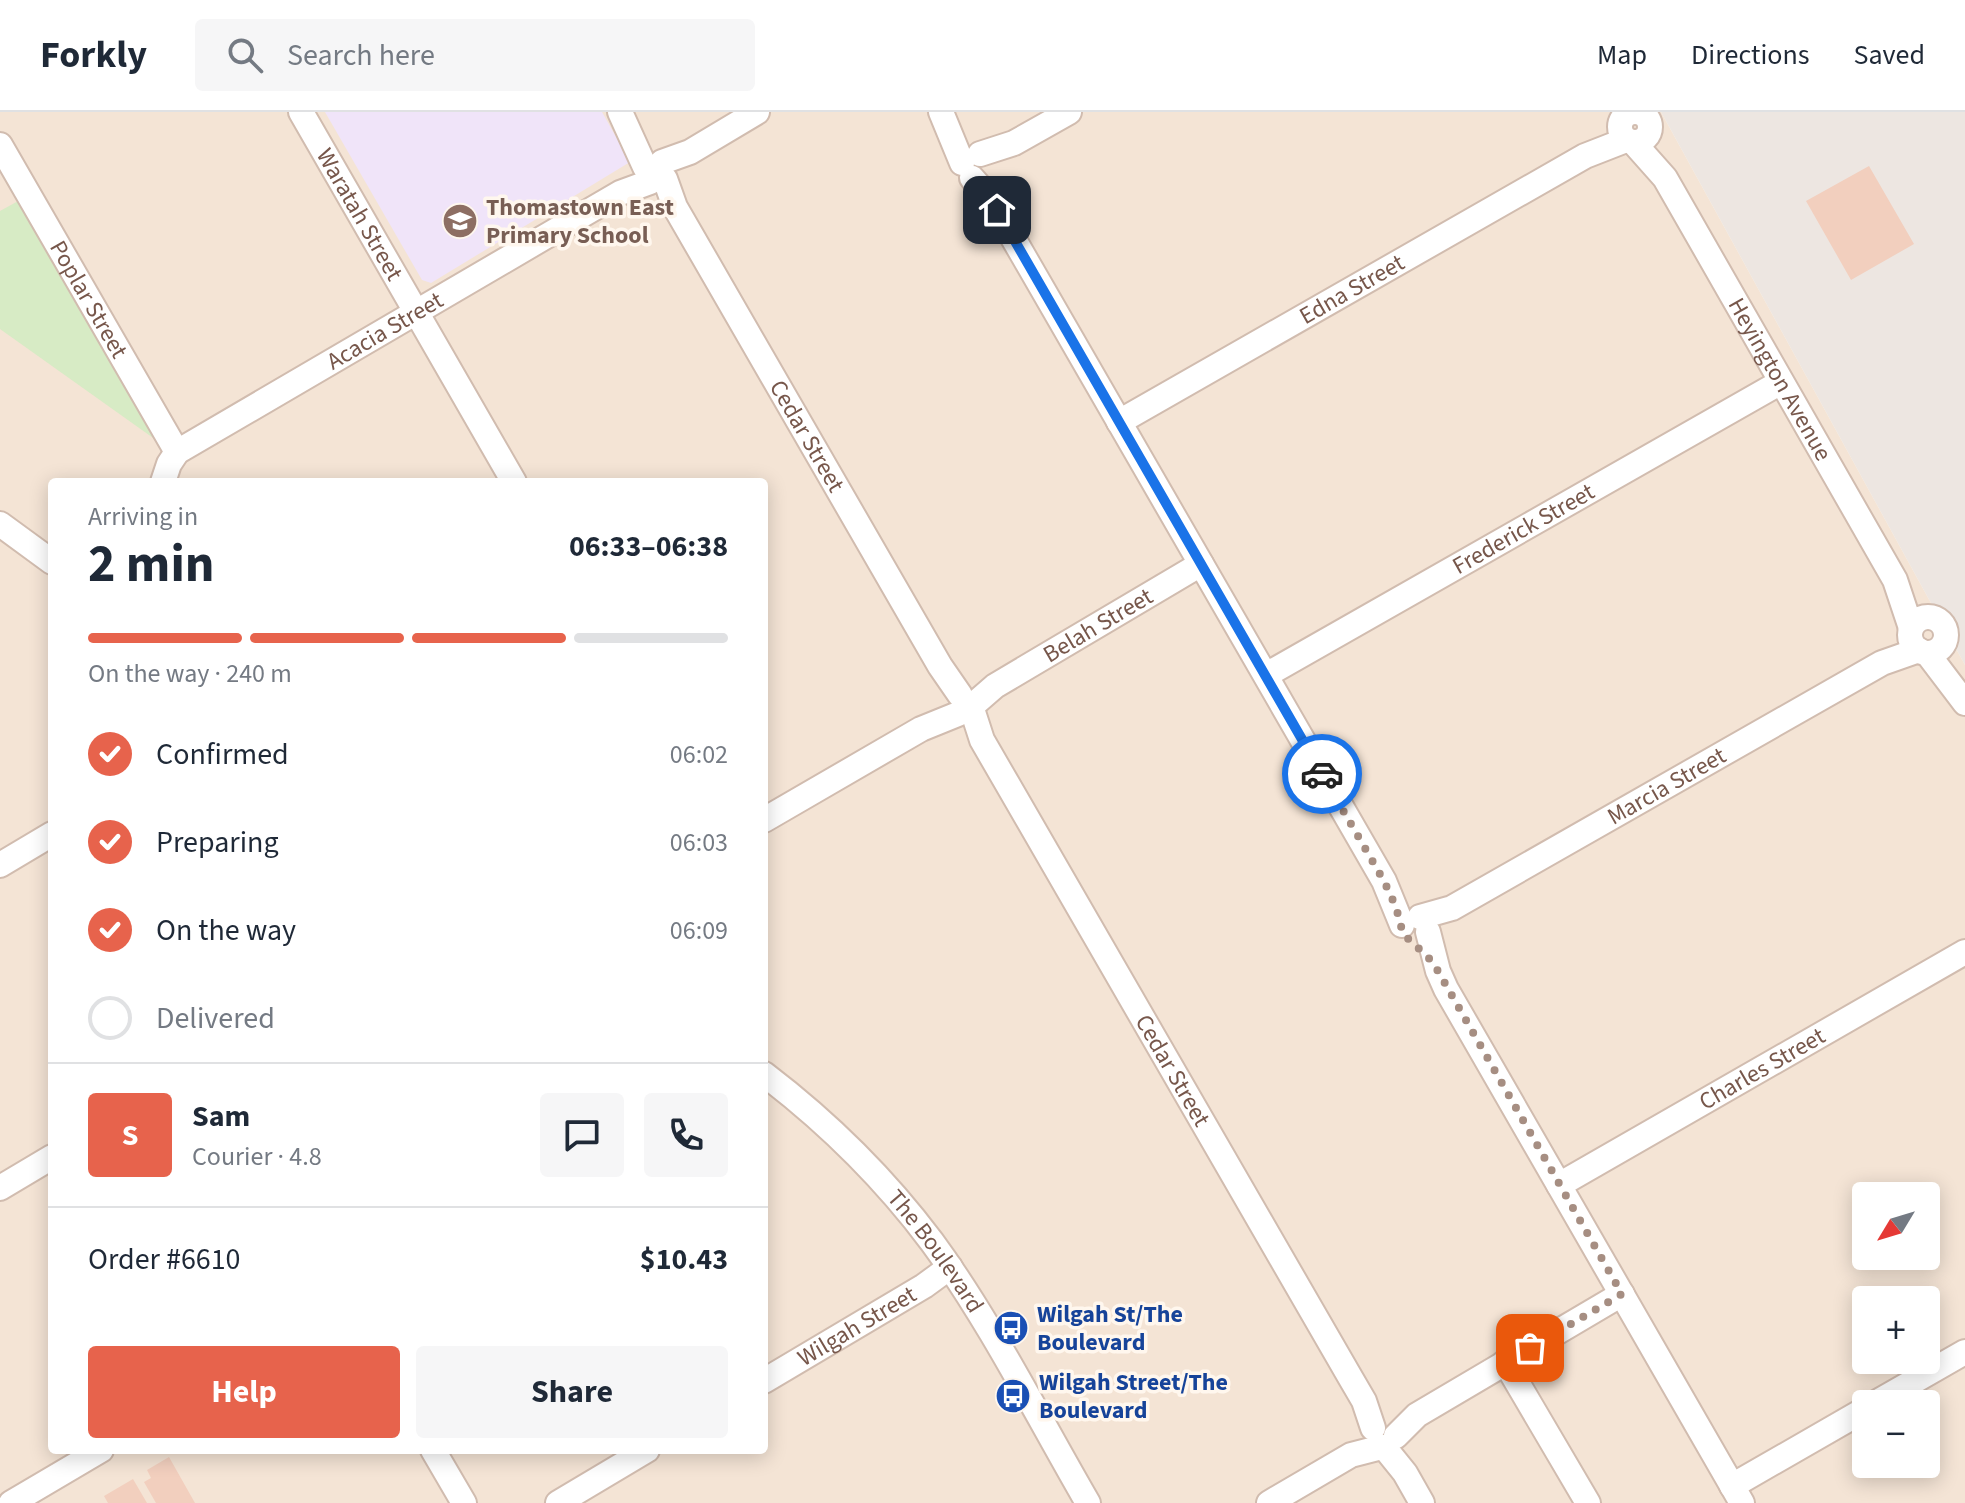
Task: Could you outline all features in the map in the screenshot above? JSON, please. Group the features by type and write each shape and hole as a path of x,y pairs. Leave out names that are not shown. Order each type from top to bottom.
{"street":[{"name":"Waratah Street","path":"301,112 512,478"},
{"name":"Acacia Street","path":"177,452 757,112"},
{"path":"941,112 977,164 1005,224 1384,881 1418,927 1438,971 1737,1494 1852,1418"},
{"path":"977,164 1069,112"},
{"name":"Cedar Street","path":"625,120 1422,1503"},
{"name":"Edna Street","path":"1119,422 1585,156 1630,125"},
{"name":"Heyington Avenue","path":"1630,125 1665,178 1895,580 1924,637 1963,699"},
{"name":"Poplar Street","path":"0,145 177,452"},
{"name":"Frederick Street","path":"1266,675 1781,382"},
{"path":"164,478 177,452"},
{"path":"2,529 48,559"},
{"name":"Belah Street","path":"768,818 1201,564"},
{"name":"Marcia Street","path":"1418,927 1924,637"},
{"path":"0,865 48,836"},
{"name":"Charles Street","path":"1559,1185 1965,952"},
{"name":"The Boulevard","path":"768,1077 854,1151 900,1201 950,1267 1088,1503"},
{"path":"0,1188 48,1159"},
{"name":"Wilgah Street","path":"768,1379 924,1286 950,1267"},
{"path":"1269,1503 1622,1294"},
{"path":"1898,1390 1965,1352"},
{"path":"1505,1362 1588,1503"},
{"path":"11,1503 94,1454"},
{"path":"435,1454 464,1503"},
{"path":"558,1503 640,1454"}],"shaded area":[{"path":"0,112 1661,112 1965,665 1965,1503 0,1503"},
{"name":"Thomastown East Primary School","path":"325,112 602,112 630,162 431,283 422,280"},
{"path":"1661,112 1965,112 1965,665"}],"green space":[{"path":"20,200 156,440 0,329 0,211"}],"building":[{"path":"1869,166 1914,244 1851,280 1806,201"},
{"path":"169,1457 195,1503 156,1503 144,1482 151,1478 147,1470"},
{"path":"133,1479 147,1503 108,1503 104,1496"}],"way so far":[{"path":"1322,774 1384,881 1405,938 1428,957 1438,971 1622,1294 1530,1348"}],"place":[{"name":"Thomastown East Primary School","path":"460,221"},
{"name":"Wilgah St/The Boulevard","path":"1011,1328"},
{"name":"Wilgah Street/The Boulevard","path":"1013,1396"}],"route":[{"path":"997,210 1322,774"}]}
